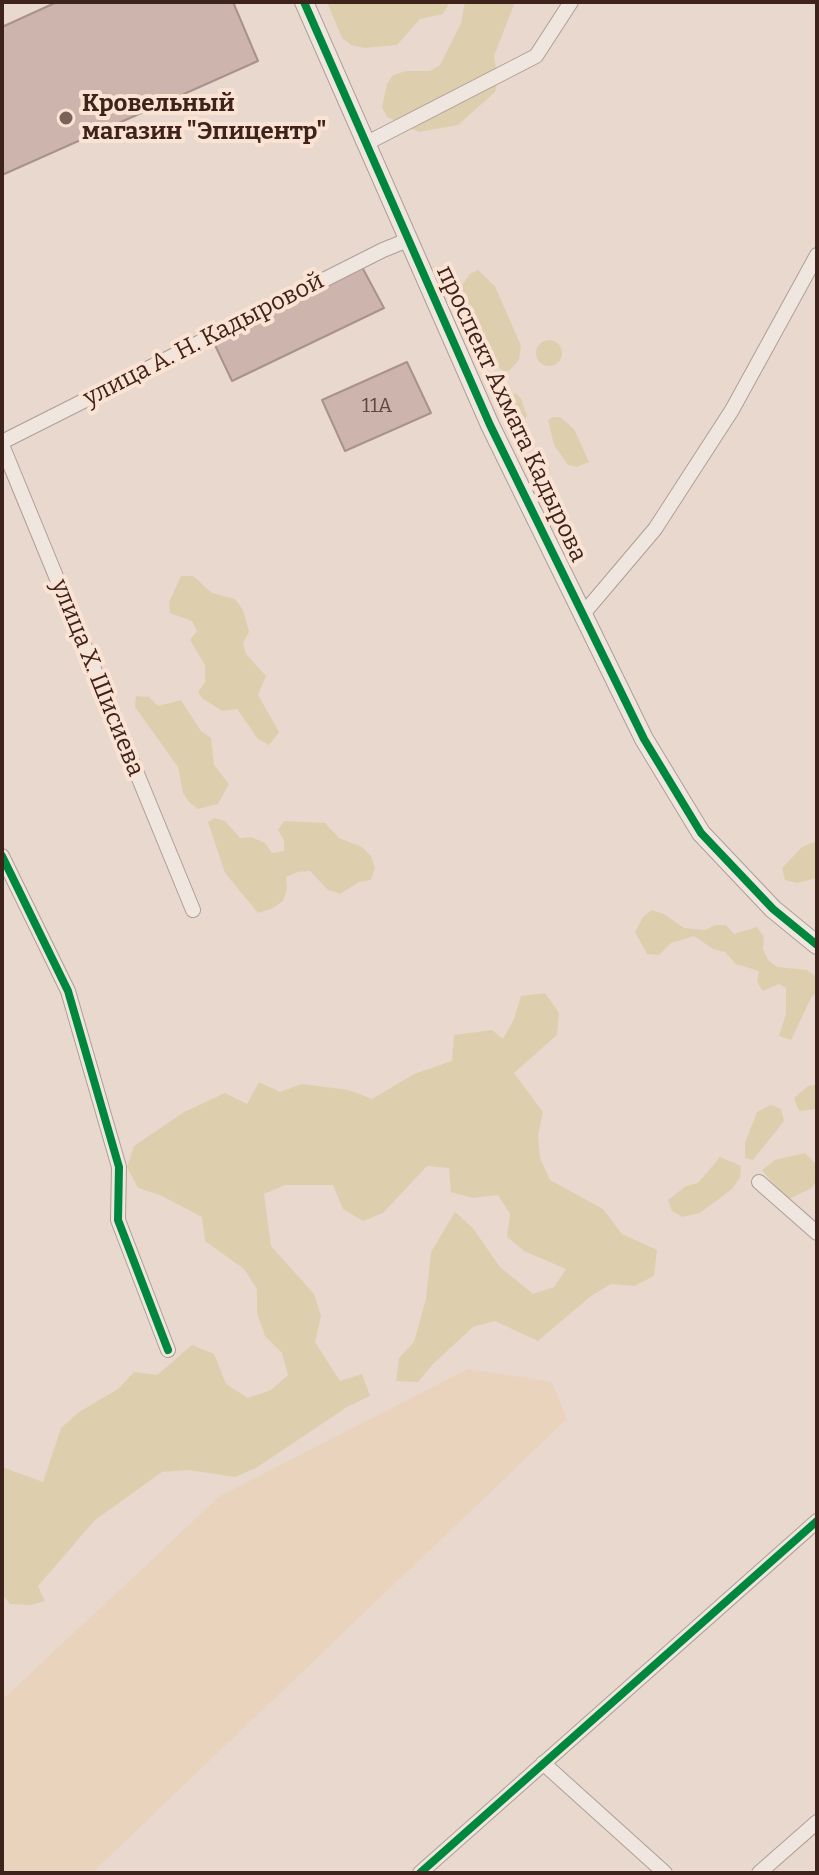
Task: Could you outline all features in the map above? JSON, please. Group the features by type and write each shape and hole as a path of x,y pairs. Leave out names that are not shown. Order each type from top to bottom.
{"street":[{"name":"проспект Ахмата Кадырова","path":"304,2 490,425 644,739 701,833 773,909 817,945"},
{"path":"365,144 536,56 571,2"},
{"name":"улица А. Н. Кадыровой","path":"2,444 408,240"},
{"path":"583,614 655,529 732,410 817,255"},
{"name":"улица Х. Шисиева","path":"2,444 193,910"},
{"path":"2,856 68,991 119,1167 118,1220 168,1350"},
{"path":"759,1182 817,1233"},
{"path":"420,1873 817,1521"},
{"path":"543,1763 665,1873"},
{"path":"759,1873 817,1822"}],"shaded area":[{"path":"327,2 450,2 443,14 420,19 397,45 364,48 351,45 342,38"},
{"path":"465,2 515,2 494,56 498,80 495,92 458,125 419,132 387,117 382,107 387,84 393,75 406,71 430,71 440,65 461,23"},
{"path":"478,270 495,286 521,346 519,360 509,371 503,371 491,361 467,315 462,285 470,274"},
{"path":"549,340 558,344 562,353 558,362 549,366 540,362 536,353 540,344"},
{"path":"508,393 517,394 527,416 516,433 506,427 498,407 497,401"},
{"path":"560,417 574,429 589,462 577,467 568,465 554,445 548,420"},
{"path":"181,576 193,576 212,593 235,599 243,610 249,632 243,643 246,654 266,676 258,695 279,732 269,745 258,739 237,709 222,711 198,692 205,682 205,665 190,640 197,631 192,621 170,613 169,602"},
{"path":"136,696 149,697 158,706 181,700 201,731 211,738 214,765 229,784 218,804 198,809 189,802 183,793 178,767 135,707"},
{"path":"214,818 225,821 240,838 251,837 265,843 272,853 284,851 284,840 278,830 284,821 325,823 339,838 362,847 371,856 375,868 371,880 359,882 340,894 328,890 310,871 298,872 286,877 287,889 283,901 258,913 225,873 208,822"},
{"path":"817,843 817,878 797,883 785,880 782,868 802,847"},
{"path":"652,910 684,928 705,930 715,925 726,925 734,934 757,927 764,937 763,949 768,960 777,967 807,970 817,977 817,992 811,998 791,1040 779,1036 786,1014 786,988 779,984 763,991 757,982 759,971 736,964 725,952 713,949 694,936 671,943 659,955 647,954 635,932 643,917"},
{"path":"545,993 559,1013 557,1035 514,1073 543,1112 538,1135 540,1158 550,1180 603,1209 622,1234 657,1250 654,1276 634,1286 611,1284 591,1296 538,1341 495,1321 473,1327 418,1382 396,1381 399,1358 414,1342 426,1299 431,1252 455,1212 472,1227 500,1267 533,1294 554,1287 566,1269 524,1251 507,1237 510,1214 498,1195 473,1198 451,1192 449,1168 427,1166 383,1213 363,1221 343,1209 333,1185 285,1185 264,1194 271,1246 314,1294 321,1316 315,1342 340,1381 362,1374 370,1396 347,1407 256,1468 235,1477 188,1470 162,1472 95,1520 38,1586 45,1601 31,1605 10,1604 2,1594 2,1467 43,1482 61,1428 79,1412 118,1389 134,1372 157,1375 192,1345 214,1354 226,1384 248,1398 271,1390 288,1375 282,1353 265,1336 257,1313 257,1289 244,1269 205,1241 202,1217 160,1195 138,1188 127,1167 134,1146 184,1112 225,1093 247,1104 259,1082 280,1092 302,1084 349,1090 372,1099 414,1074 452,1061 454,1035 492,1030 503,1039 514,1019 521,996"},
{"path":"817,1084 817,1109 799,1111 794,1098 808,1086"},
{"path":"771,1105 781,1109 784,1121 753,1160 745,1158 745,1143 757,1112"},
{"path":"805,1153 817,1165 817,1179 812,1188 789,1199 779,1192 762,1170 775,1160"},
{"path":"720,1157 741,1166 740,1178 732,1189 700,1213 682,1217 672,1211 668,1200 686,1186 698,1183"},
{"path":"468,1369 552,1382 567,1419 92,1873 2,1873 2,1700 220,1496"}],"building":[{"name":"Кровельный магазин \"Эпицентр\"","path":"57,2 233,2 258,61 2,175 2,27"},
{"path":"362,267 384,308 232,381 214,343"},
{"path":"407,362 431,413 345,451 322,400"}],"cycle path":[{"path":"304,2 490,425 644,739 701,833 773,909 817,945"},
{"path":"2,856 68,991 119,1167 118,1220 168,1350"},
{"path":"420,1873 817,1521"}],"place":[{"name":"Кровельный магазин \"Эпицентр\"","path":"66,118"}]}
